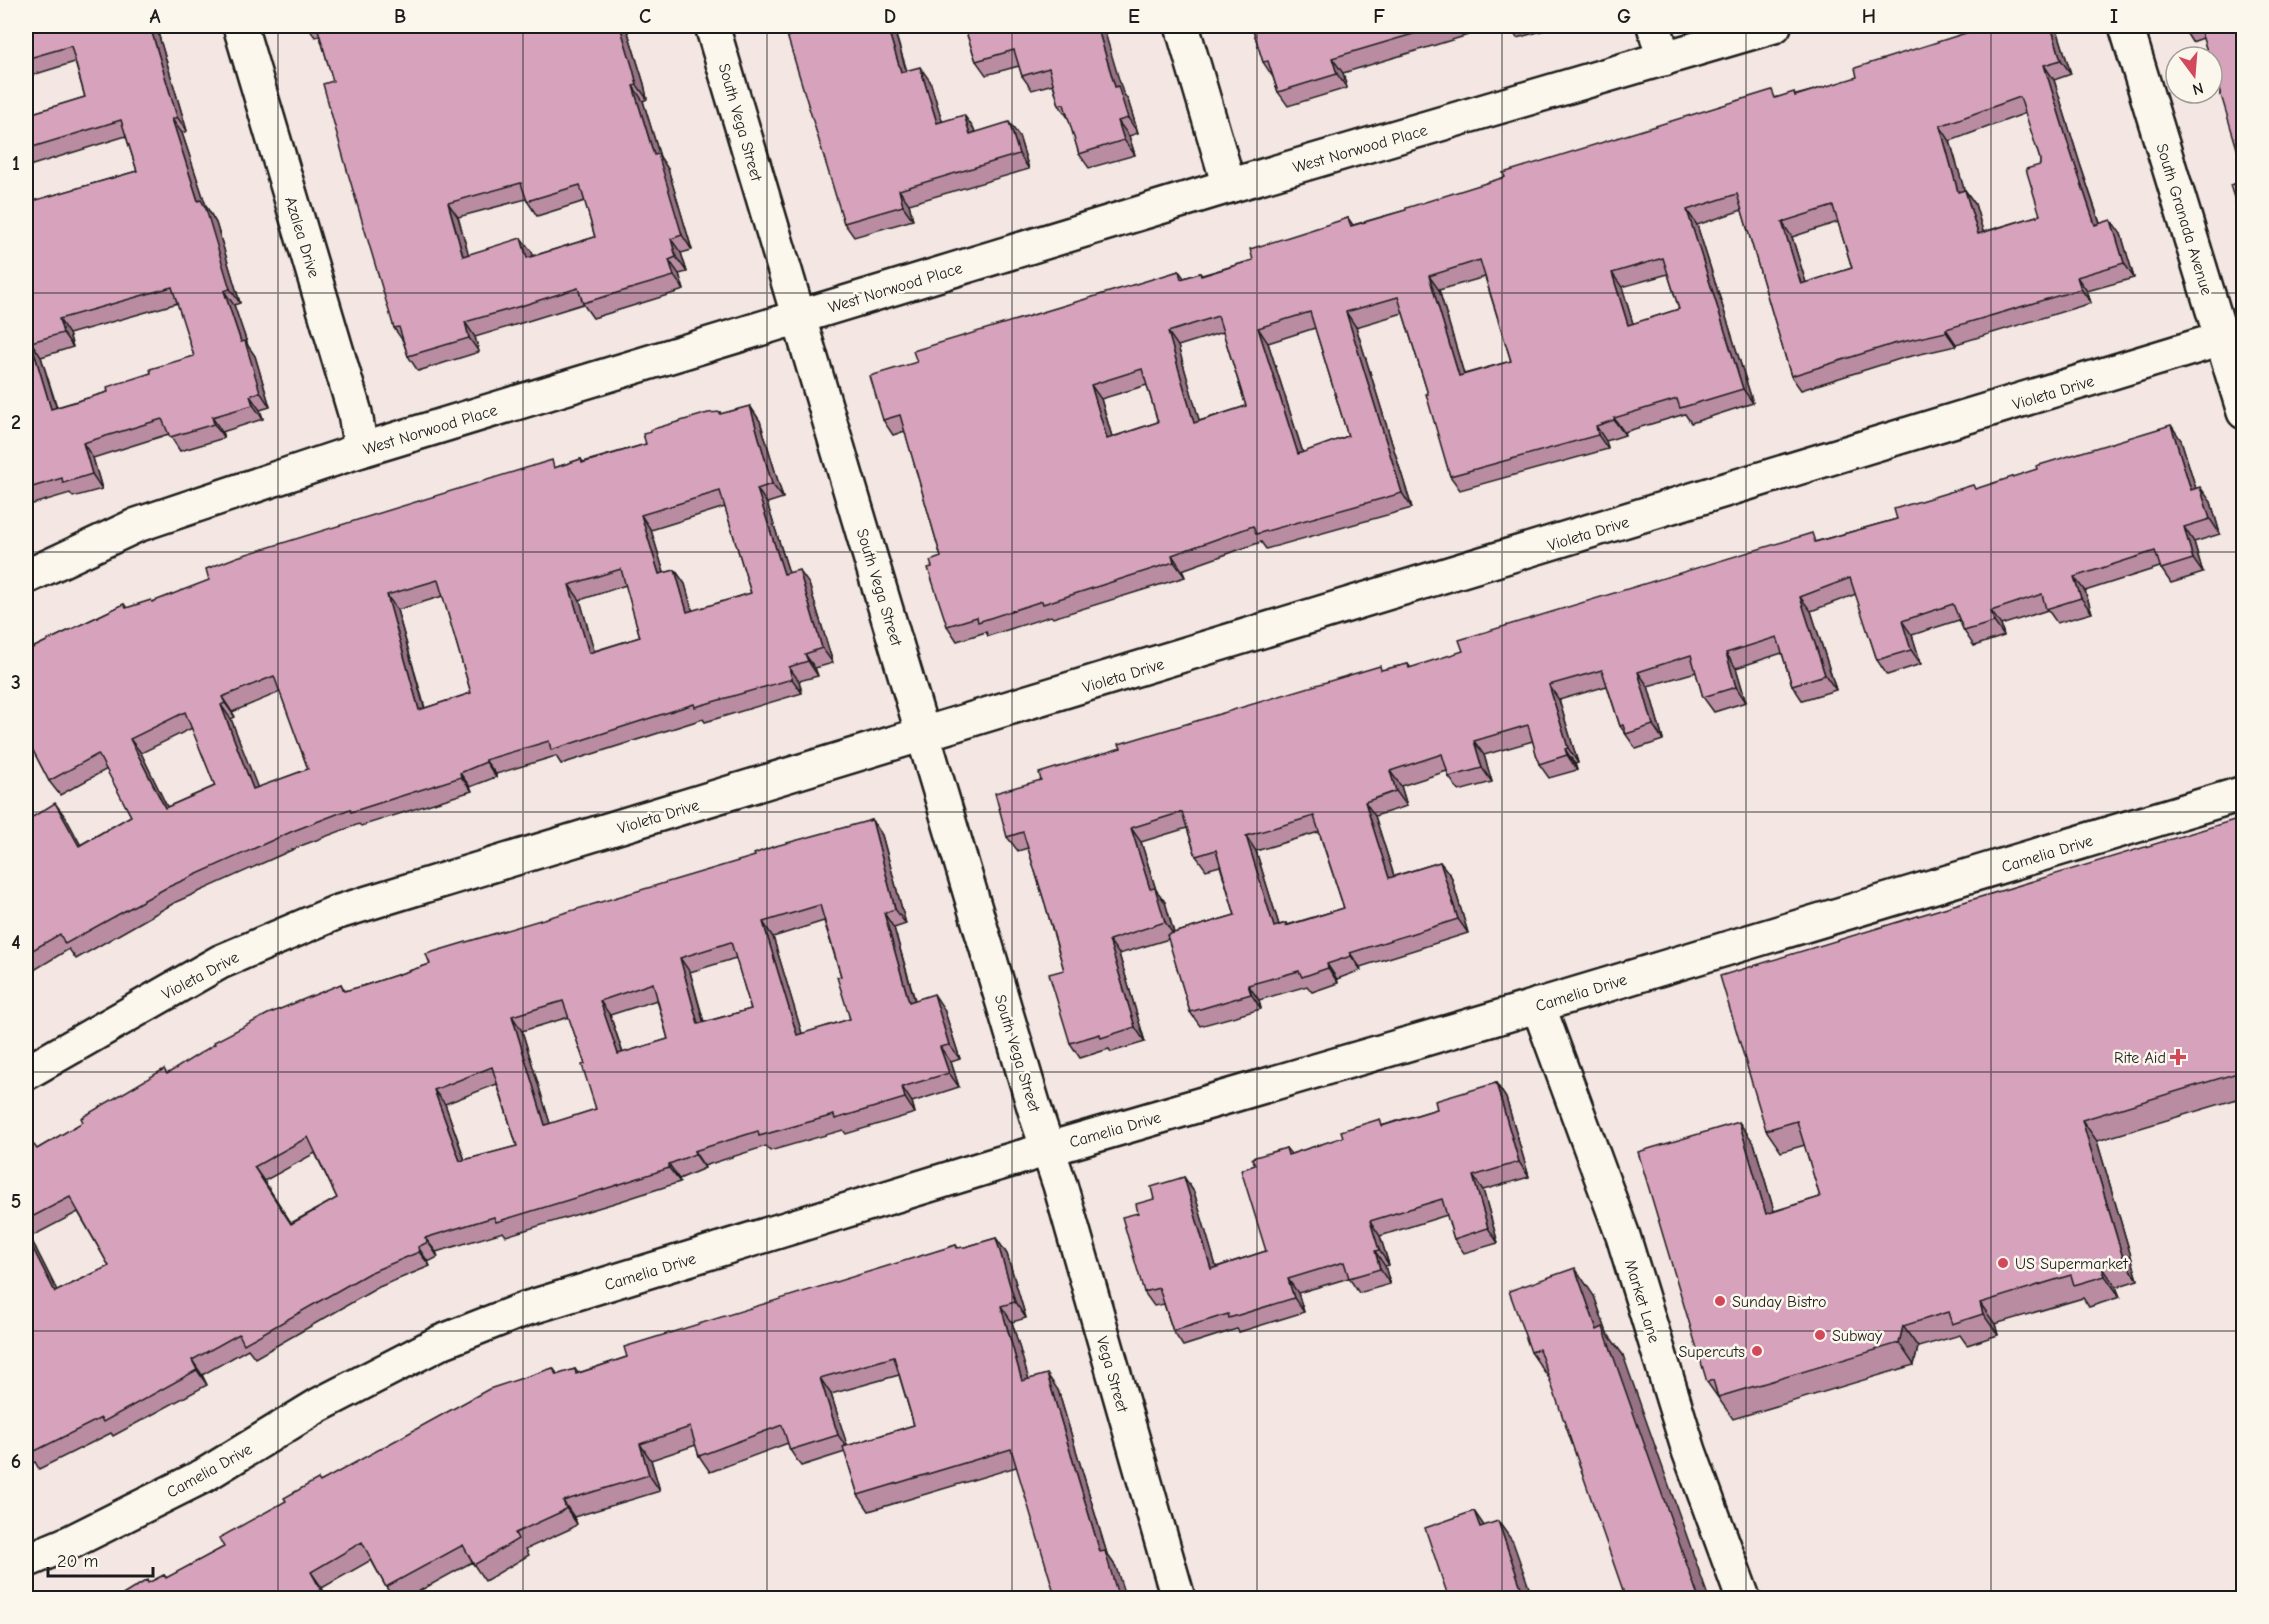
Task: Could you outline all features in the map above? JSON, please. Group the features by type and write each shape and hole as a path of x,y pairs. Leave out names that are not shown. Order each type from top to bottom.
{"street":[{"name":"Azalea Drive","path":"240,26 355,413 361,450"},
{"name":"South Vega Street","path":"712,26 925,736 1046,1150"},
{"path":"1182,26 1229,186"},
{"path":"1654,26 1664,59"},
{"name":"West Norwood Place","path":"26,578 137,525 361,450 1229,186 1774,26"},
{"name":"South Granada Avenue","path":"2126,26 2232,336 2244,412"},
{"name":"Violeta Drive","path":"26,1073 220,962 335,913 925,736 2232,336"},
{"name":"Camelia Drive","path":"26,1561 69,1543 203,1476 319,1405 441,1342 525,1309 1046,1150 2244,793"},
{"name":"Market Lane","path":"1538,1005 1623,1236 1689,1451 1743,1599"},
{"name":"Vega Street","path":"1046,1150 1060,1185 1179,1599"}],"building":[{"path":"26,26 150,26 177,117 172,119 198,201 201,200 206,209 230,289 224,291 241,342 245,341 260,392 250,396 253,405 212,417 214,424 170,437 162,419 83,443 92,474 63,483 62,478 26,489 26,203 137,171 121,120 26,149 26,115 85,97 71,46 26,59","holes":["172,287 194,356 150,369 151,373 107,387 108,392 51,409 31,342 63,333 59,319"]},
{"path":"317,26 620,26 637,85 633,86 654,155 658,154 682,235 671,239 676,257 669,260 674,276 583,303 578,288 465,322 469,338 408,356 399,327 394,328 323,84 333,81","holes":["521,183 527,201 580,185 595,237 527,258 521,238 463,256 448,203"]},
{"path":"793,26 887,26 901,72 920,67 937,123 964,115 970,134 1009,122 1019,154 899,190 903,206 844,223 787,35 795,33"},
{"path":"964,26 1097,26 1115,87 1118,86 1128,118 1118,121 1124,140 1079,154 1064,104 1059,105 1049,68 1022,76 1014,50 976,61"},
{"path":"1252,26 1440,26 1332,58 1337,74 1278,92 1268,61 1263,62"},
{"path":"1988,26 2051,26 2061,60 2044,65 2070,150 2095,225 2111,220 2124,263 2077,277 2081,289 1946,329 1946,332 1893,344 1791,376 1737,194 1687,210 1743,389 1680,408 1677,399 1614,418 1614,420 1596,426 1598,435 1450,476 1398,297 1346,312 1402,493 1256,534 1253,526 1172,555 1174,562 1043,604 1042,601 978,622 977,617 947,626 928,568 932,567 930,561 941,557 900,415 883,420 870,376 917,362 913,351 1179,271 1181,279 1200,273 1201,276 1253,260 1250,249 1348,218 1351,226 1406,210 1406,208 1505,177 1503,173 1772,90 1775,98 1794,92 1795,96 1857,77 1855,68","holes":["2020,97 2040,159 2040,165 2026,169 2040,215 1978,234 1965,190 1958,192 1940,126","1833,206 1852,268 1801,284 1782,222","1663,258 1679,309 1628,325 1612,273","1480,260 1511,361 1459,376 1429,276","1310,312 1348,436 1298,454 1258,328","1218,316 1246,406 1194,423 1168,332","1142,369 1158,422 1107,439 1091,385"]},
{"path":"2199,26 2244,26 2244,172 2224,105 2224,45 2205,45"},
{"path":"2244,181 2244,229 2230,185"},
{"path":"750,406 772,484 757,489 784,574 799,570 822,648 805,654 808,661 789,667 792,679 695,707 694,704 551,750 549,741 485,760 486,762 460,773 461,777 351,812 350,809 293,831 166,888 65,944 60,934 26,954 26,821 55,803 79,846 131,816 98,754 49,781 26,737 26,651 124,604 126,608 151,600 152,602 209,580 206,569 237,557 552,460 554,468 581,459 582,463 646,444 643,434 651,432 650,430 708,413 720,412 720,414","holes":["720,491 751,593 687,612 675,570 659,574 641,515","621,569 640,637 589,653 569,585","438,580 471,693 419,710 387,595","274,676 308,769 253,789 221,705 225,703 222,697","185,712 215,786 165,808 130,739"]},
{"path":"2171,425 2191,490 2200,487 2210,519 2184,527 2193,559 2161,569 2155,551 2074,577 2081,598 2046,609 2042,594 1991,611 1994,622 1964,631 1953,604 1902,621 1911,650 1877,660 1850,578 1800,597 1825,675 1792,685 1777,637 1726,653 1736,687 1703,697 1691,655 1638,672 1653,725 1626,734 1623,725 1620,726 1602,670 1549,685 1568,748 1565,749 1567,755 1539,764 1528,725 1474,741 1482,768 1449,777 1442,754 1390,771 1396,791 1365,802 1389,878 1440,862 1458,919 1350,953 1351,956 1327,964 1328,968 1302,977 1299,971 1248,985 1251,994 1190,1012 1167,935 1235,915 1216,850 1196,856 1182,812 1131,828 1150,889 1155,888 1165,922 1109,940 1135,1027 1101,1038 1100,1034 1070,1043 1049,974 1064,970 1046,907 1023,832 1007,837 995,793 1041,780 1039,773 1121,748 1119,744 1380,666 1381,670 1408,664 1409,668 1463,651 1459,640 1812,533 1815,542 1897,519 1894,509 1973,485 1975,489 2037,469 2036,466","holes":["1314,816 1344,908 1286,926 1286,923 1274,927 1246,836"]},
{"path":"2244,817 2244,1071 2082,1120 2123,1258 2101,1265 2105,1276 2074,1285 2071,1275 1980,1303 1983,1314 1952,1324 1948,1312 1903,1326 1899,1343 1718,1397 1713,1380 1707,1382 1638,1152 1739,1122 1766,1214 1820,1197 1797,1121 1766,1130 1720,976"},
{"path":"872,820 895,909 884,913 909,1002 934,994 949,1045 940,1047 949,1073 902,1087 905,1098 835,1119 834,1115 759,1136 758,1131 694,1151 695,1154 669,1164 669,1168 611,1187 496,1222 494,1217 425,1238 428,1242 418,1247 419,1252 369,1273 244,1344 239,1334 192,1360 197,1370 103,1422 101,1418 29,1454 26,1447 26,1235 55,1292 109,1266 70,1197 26,1220 26,1149 34,1145 37,1149 83,1122 81,1118 164,1069 167,1074 215,1044 214,1042 268,1014 341,984 344,991 363,986 430,964 426,954 755,856 754,854","holes":["820,905 841,976 837,977 850,1019 797,1035 763,922","731,942 751,1009 698,1024 680,958","653,983 668,1039 618,1054 600,1001","563,1001 585,1064 582,1065 596,1109 545,1125 512,1016","492,1067 517,1146 460,1161 434,1090","308,1137 337,1198 291,1224 254,1167"]},
{"path":"1496,1083 1519,1162 1473,1176 1488,1228 1454,1239 1442,1199 1370,1221 1379,1250 1375,1251 1380,1269 1349,1278 1344,1262 1288,1279 1294,1298 1229,1318 1228,1314 1173,1331 1159,1288 1144,1292 1122,1217 1138,1213 1136,1204 1154,1199 1151,1187 1184,1177 1211,1269 1266,1251 1241,1170 1255,1165 1252,1158 1286,1148 1288,1155 1343,1137 1341,1131 1380,1119 1382,1126 1437,1109 1435,1101"},
{"path":"996,1238 1015,1302 1001,1306 1022,1381 1047,1374 1100,1552 1105,1551 1119,1599 1056,1599 1011,1449 858,1495 843,1447 914,1425 894,1357 820,1378 838,1435 790,1450 782,1425 699,1456 690,1427 640,1444 649,1475 563,1501 566,1508 561,1512 515,1533 518,1539 474,1565 463,1545 386,1587 362,1542 311,1572 326,1599 116,1599 147,1580 148,1583 164,1575 166,1578 224,1547 219,1538 286,1501 284,1498 318,1479 320,1482 489,1389 553,1368 556,1375 575,1369 576,1374 627,1357 624,1347 956,1245 957,1248 965,1247"},
{"path":"1575,1268 1597,1330 1603,1327 1699,1599 1626,1599 1539,1349 1531,1352 1509,1291"},
{"path":"1474,1511 1480,1527 1498,1521 1525,1599 1449,1599 1425,1528"}],"place":[{"name":"Rite Aid","path":"2178,1057"},
{"name":"US Supermarket","path":"2003,1263"},
{"name":"Sunday Bistro","path":"1720,1301"},
{"name":"Subway","path":"1820,1335"},
{"name":"Supercuts","path":"1757,1351"}]}
